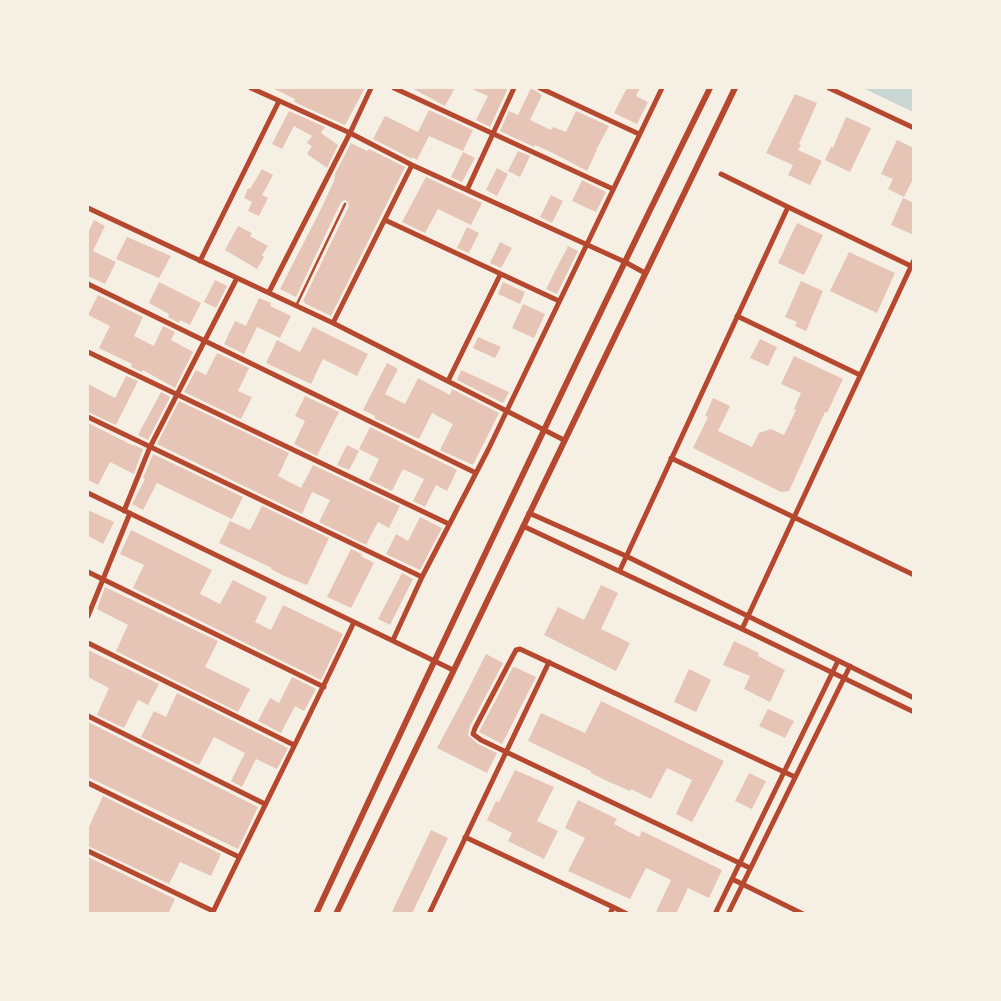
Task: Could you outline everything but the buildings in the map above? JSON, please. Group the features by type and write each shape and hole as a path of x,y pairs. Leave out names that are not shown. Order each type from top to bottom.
{"street":[{"path":"251,88 412,165 625,261 645,273"},
{"path":"269,292 371,88"},
{"path":"394,88 613,189"},
{"path":"467,190 514,88"},
{"path":"540,88 639,134"},
{"path":"393,640 662,88"},
{"path":"316,914 434,661 710,88"},
{"path":"336,914 735,88"},
{"path":"829,88 914,128"},
{"path":"200,261 279,101"},
{"path":"333,323 412,165"},
{"path":"720,174 912,263 742,629"},
{"path":"620,570 788,207"},
{"path":"88,216 89,209 269,292 565,440"},
{"path":"385,220 559,301"},
{"path":"449,381 500,275"},
{"path":"88,616 150,447 237,278"},
{"path":"88,284 476,473"},
{"path":"737,316 860,375"},
{"path":"88,352 449,524"},
{"path":"88,417 422,577"},
{"path":"671,458 914,575"},
{"path":"88,493 453,670"},
{"path":"529,513 626,556 914,698"},
{"path":"523,526 914,712"},
{"path":"88,572 324,687"},
{"path":"88,851 212,912 354,622"},
{"path":"88,643 294,745"},
{"path":"750,868 476,737 473,734 475,728 516,649 520,649 795,777"},
{"path":"715,914 838,660"},
{"path":"429,914 549,662"},
{"path":"728,914 850,666"},
{"path":"88,716 265,804"},
{"path":"88,783 239,857"},
{"path":"465,837 627,914"},
{"path":"732,879 803,914"},
{"path":"610,914 613,907"}],"lane":[{"path":"296,306 345,204"}],"shaded area":[{"path":"863,88 911,88 913,112"}]}
